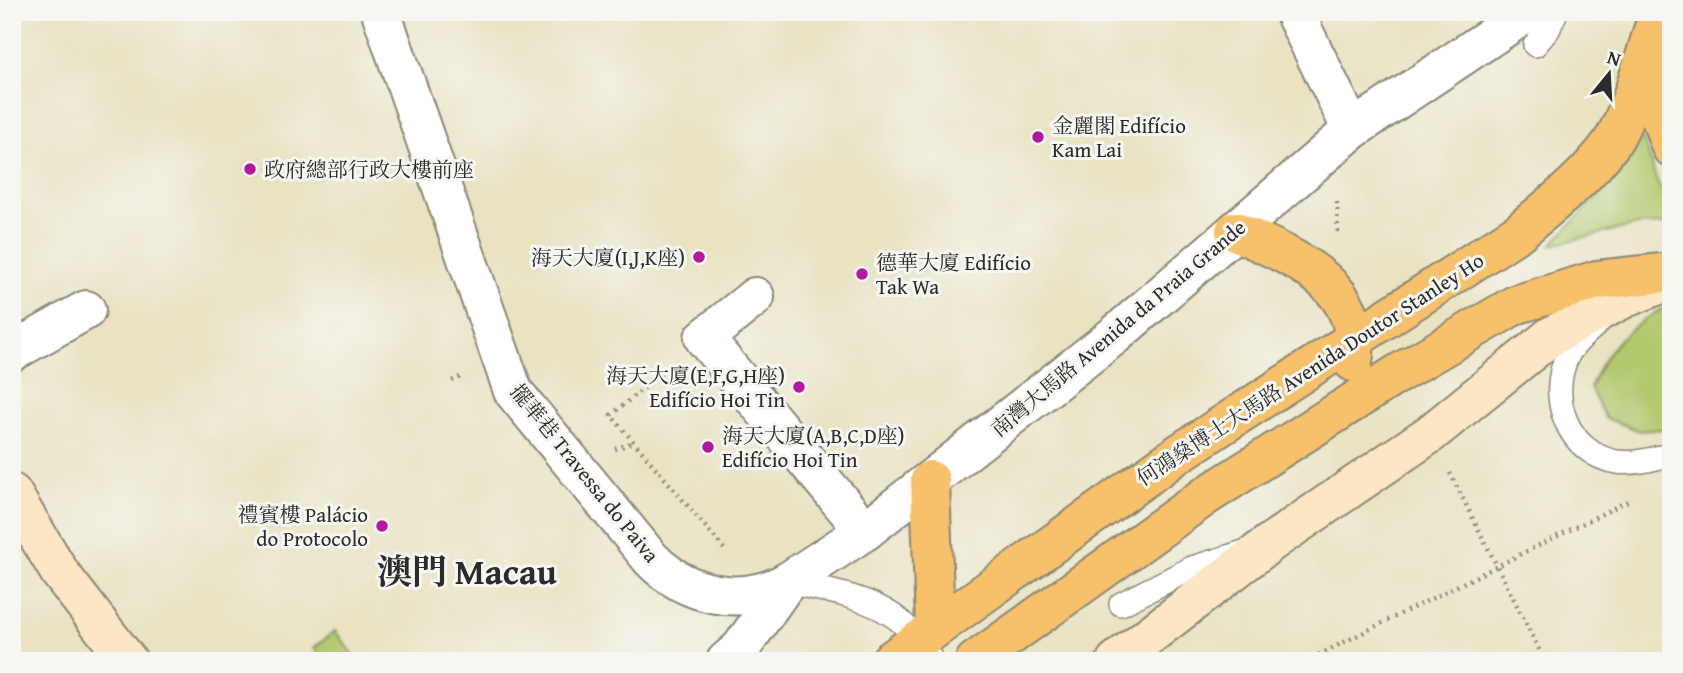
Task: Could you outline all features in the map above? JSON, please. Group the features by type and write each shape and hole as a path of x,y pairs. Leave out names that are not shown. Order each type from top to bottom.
{"main road":[{"path":"1657,15 1651,50 1652,83 1658,115 1671,147"},
{"name":"何鴻燊博士大馬路 Avenida Doutor Stanley Ho","path":"918,647 1178,454 1520,232 1567,192 1611,144 1632,94 1657,15"},
{"path":"1235,231 1307,264 1337,293 1357,339 1351,375 1335,414"},
{"path":"975,661 1208,495 1515,304 1597,279 1671,272"},
{"path":"918,647 930,480"}],"street":[{"name":"擺華巷 Travessa do Paiva","path":"381,12 513,391 665,571 688,586 715,594 733,596 774,587"},
{"path":"1294,12 1352,130"},
{"name":"南灣大馬路 Avenida da Praia Grande","path":"726,661 741,648 774,587 865,531 1115,335 1352,130 1531,29"},
{"path":"1116,661 1270,543 1430,434 1552,337 1623,299 1671,280"},
{"path":"755,297 704,338 865,531"},
{"path":"12,352 86,310"},
{"path":"12,492 60,573 128,661"}],"lane":[{"path":"1531,29 1548,30 1556,12"},
{"path":"1623,299 1569,353 1560,375 1558,397 1564,420 1576,439 1594,453 1615,462 1638,463 1660,457"},
{"path":"1121,604 1192,568 1270,543"},
{"path":"774,587 850,598 892,615 918,647"}],"path":[{"path":"704,338 611,415 774,587"},
{"path":"1430,434 1545,661"},
{"path":"1306,661 1634,499"}],"green space":[{"path":"1643,138 1658,184 1671,202 1671,224 1638,225 1551,245 1614,180"},
{"path":"1665,307 1671,307 1671,428 1640,431 1605,418 1590,388 1603,360 1619,340 1639,323"},
{"path":"335,631 359,661 325,661 314,648"}],"place":[{"name":"金麗閣 Edifício Kam Lai","path":"1038,137"},
{"name":"政府總部行政大樓前座","path":"250,169"},
{"name":"海天大廈(I,J,K座)","path":"699,257"},
{"name":"德華大廈 Edifício Tak Wa","path":"862,274"},
{"name":"海天大廈(E,F,G,H座) Edifício Hoi Tin","path":"799,387"},
{"name":"海天大廈(A,B,C,D座) Edifício Hoi Tin","path":"708,447"},
{"name":"禮賓樓 Palácio do Protocolo","path":"382,526"}],"district":[{"name":"澳門 Macau","path":"467,571"}]}
